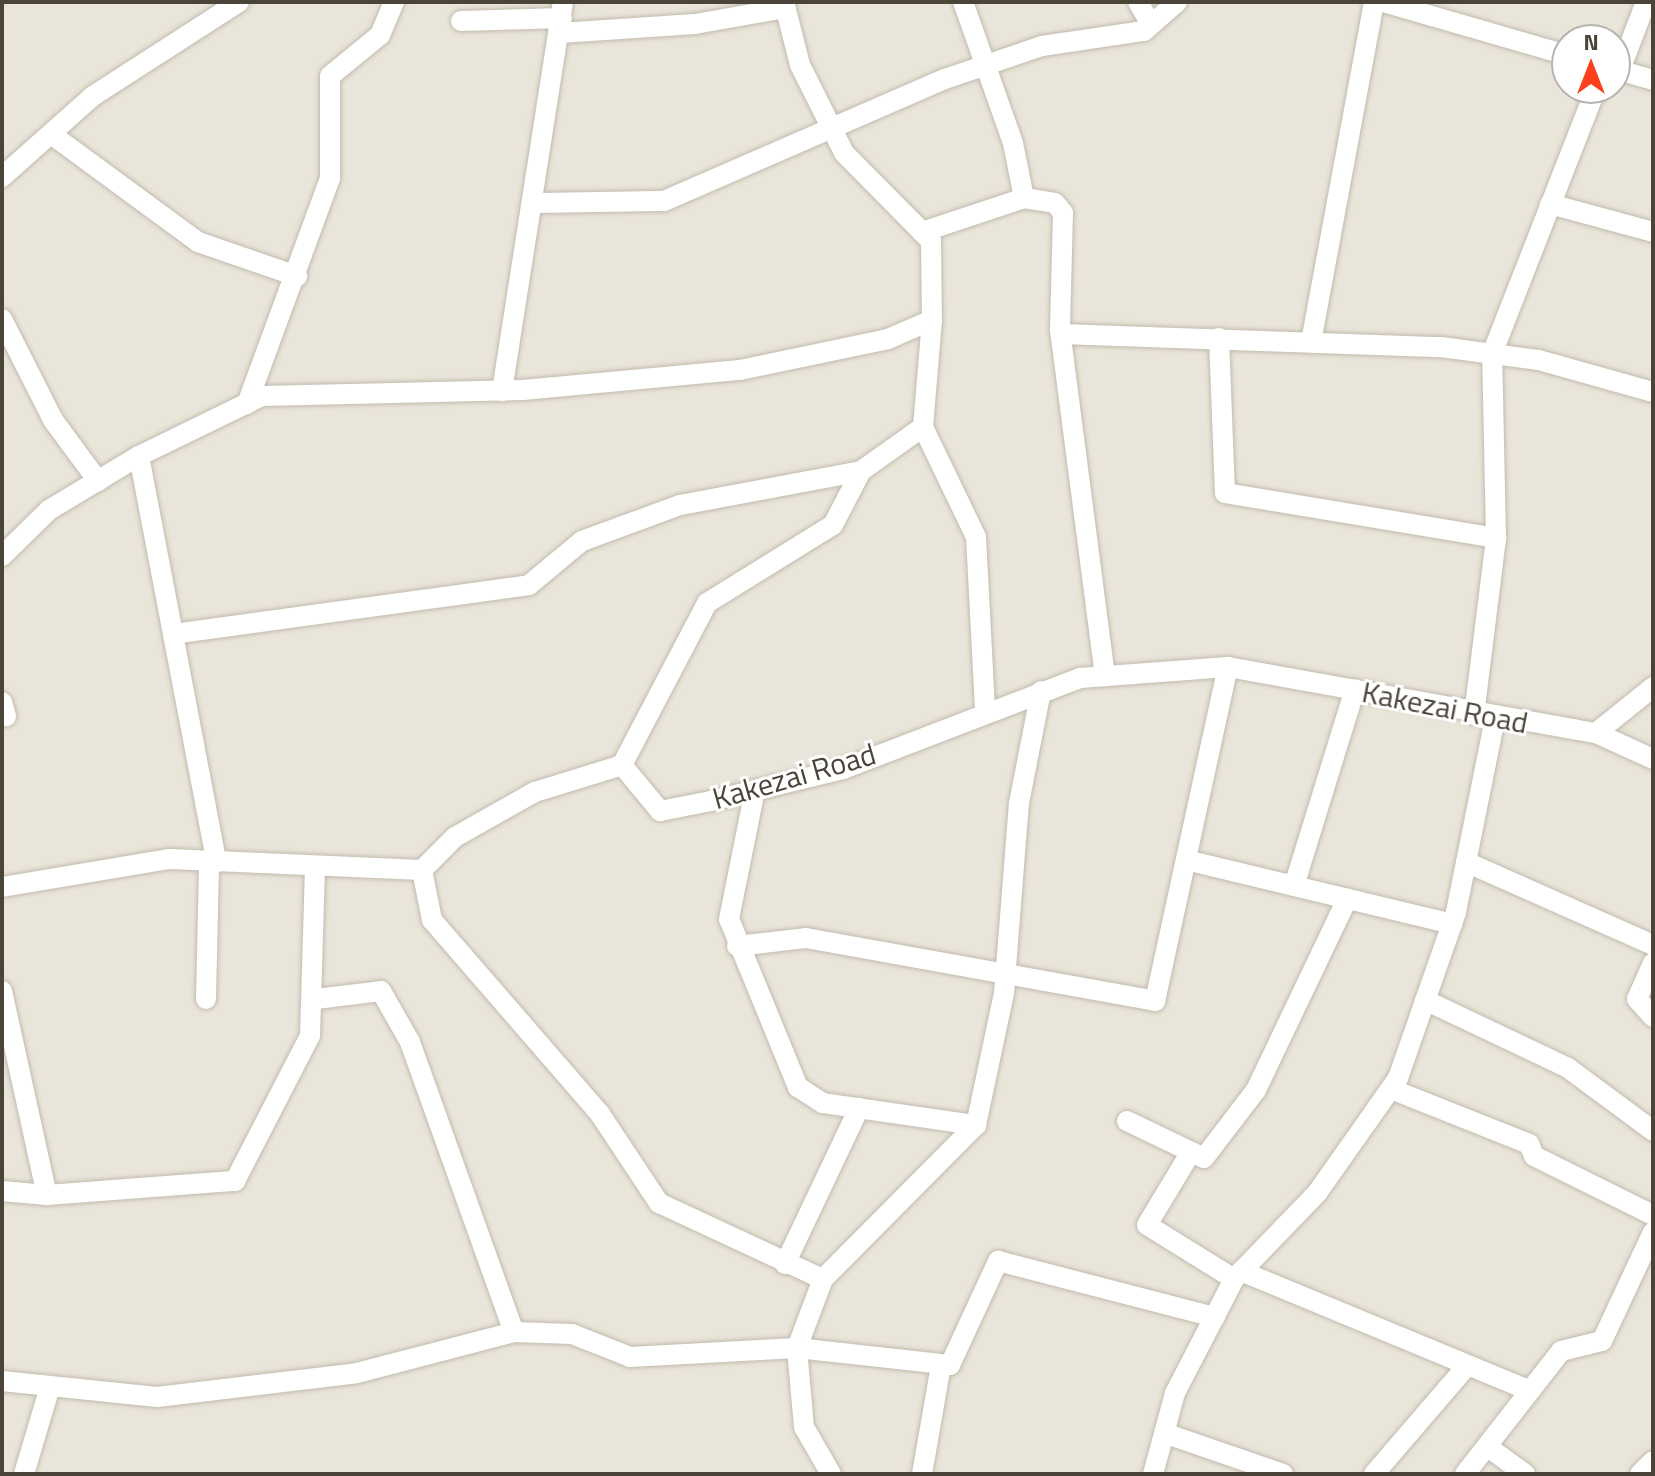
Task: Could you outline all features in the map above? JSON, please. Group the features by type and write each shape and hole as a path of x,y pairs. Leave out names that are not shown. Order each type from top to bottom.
{"street":[{"path":"2,177 93,96 239,2"},
{"path":"247,404 297,276 330,178 330,76 380,35 394,2"},
{"path":"963,2 987,69 1024,198"},
{"path":"1138,2 1150,23"},
{"path":"532,203 664,201 945,79 987,69 1042,46 1144,31 1177,2"},
{"path":"1311,342 1374,2"},
{"path":"1383,2 1551,50"},
{"path":"1631,37 1646,2"},
{"path":"461,21 562,17 695,24 785,5 800,65 844,153 931,241 932,320 923,427 976,537 985,710"},
{"path":"502,391 562,17"},
{"path":"1631,73 1653,80"},
{"path":"1474,715 1496,538 1492,354 1590,104"},
{"path":"51,134 198,242 297,276"},
{"path":"922,232 1024,198 1055,203 1063,213 1061,334 1105,676"},
{"path":"1550,204 1653,232"},
{"path":"2,319 53,420 98,481"},
{"path":"2,556 49,510 139,456 262,396 502,391 790,362 888,339 932,320"},
{"path":"1061,334 1311,342 1492,354 1652,388"},
{"path":"1219,338 1225,493 1496,538"},
{"path":"173,634 529,585 582,541 680,505 861,471 923,427"},
{"path":"139,456 213,863 206,999"},
{"path":"2,887 170,859 315,868 422,870 455,837 535,792 622,765 707,603 833,525 861,471"},
{"path":"737,946 806,938 1004,971 1155,1001 1228,667"},
{"name":"Kakezai Road","path":"622,765 660,811 843,769 985,710 1041,691 1105,676 1228,667 1355,689 1495,719 1596,733 1653,759"},
{"path":"1596,733 1653,687"},
{"path":"1294,886 1355,689"},
{"path":"831,1474 804,1427 797,1348 823,1279 976,1125 1004,971 1019,803 1041,691"},
{"path":"1153,1474 1175,1393 1238,1275 1317,1193 1391,1089 1452,924 1495,719"},
{"path":"755,790 729,919 737,946 798,1087 823,1103 976,1125"},
{"path":"1186,860 1452,924"},
{"path":"1466,862 1653,945"},
{"path":"2,1191 47,1195 235,1181 310,1036 316,999 315,868"},
{"path":"422,870 432,920 600,1114 659,1203 823,1279"},
{"path":"1127,1121 1204,1158 1256,1090 1347,899"},
{"path":"1653,963 1637,999 1653,1017"},
{"path":"2,991 47,1195"},
{"path":"316,999 381,991 410,1042 514,1332"},
{"path":"1425,1000 1568,1068 1653,1131"},
{"path":"1391,1089 1529,1144 1534,1156 1653,1215"},
{"path":"785,1264 859,1108"},
{"path":"1191,1152 1147,1225 1238,1275 1529,1390"},
{"path":"1465,1474 1561,1351 1602,1341 1653,1232"},
{"path":"2,1381 157,1397 357,1373 514,1332 572,1334 630,1357 797,1348 950,1365 998,1261 1215,1317"},
{"path":"929,1471 941,1365"},
{"path":"1374,1474 1466,1367"},
{"path":"24,1474 50,1387"},
{"path":"1164,1433 1283,1474"},
{"path":"1488,1447 1525,1474"},
{"path":"1640,1474 1653,1461"}],"shaded area":[{"path":"2,2 1653,2 1653,1474 2,1474"}]}
